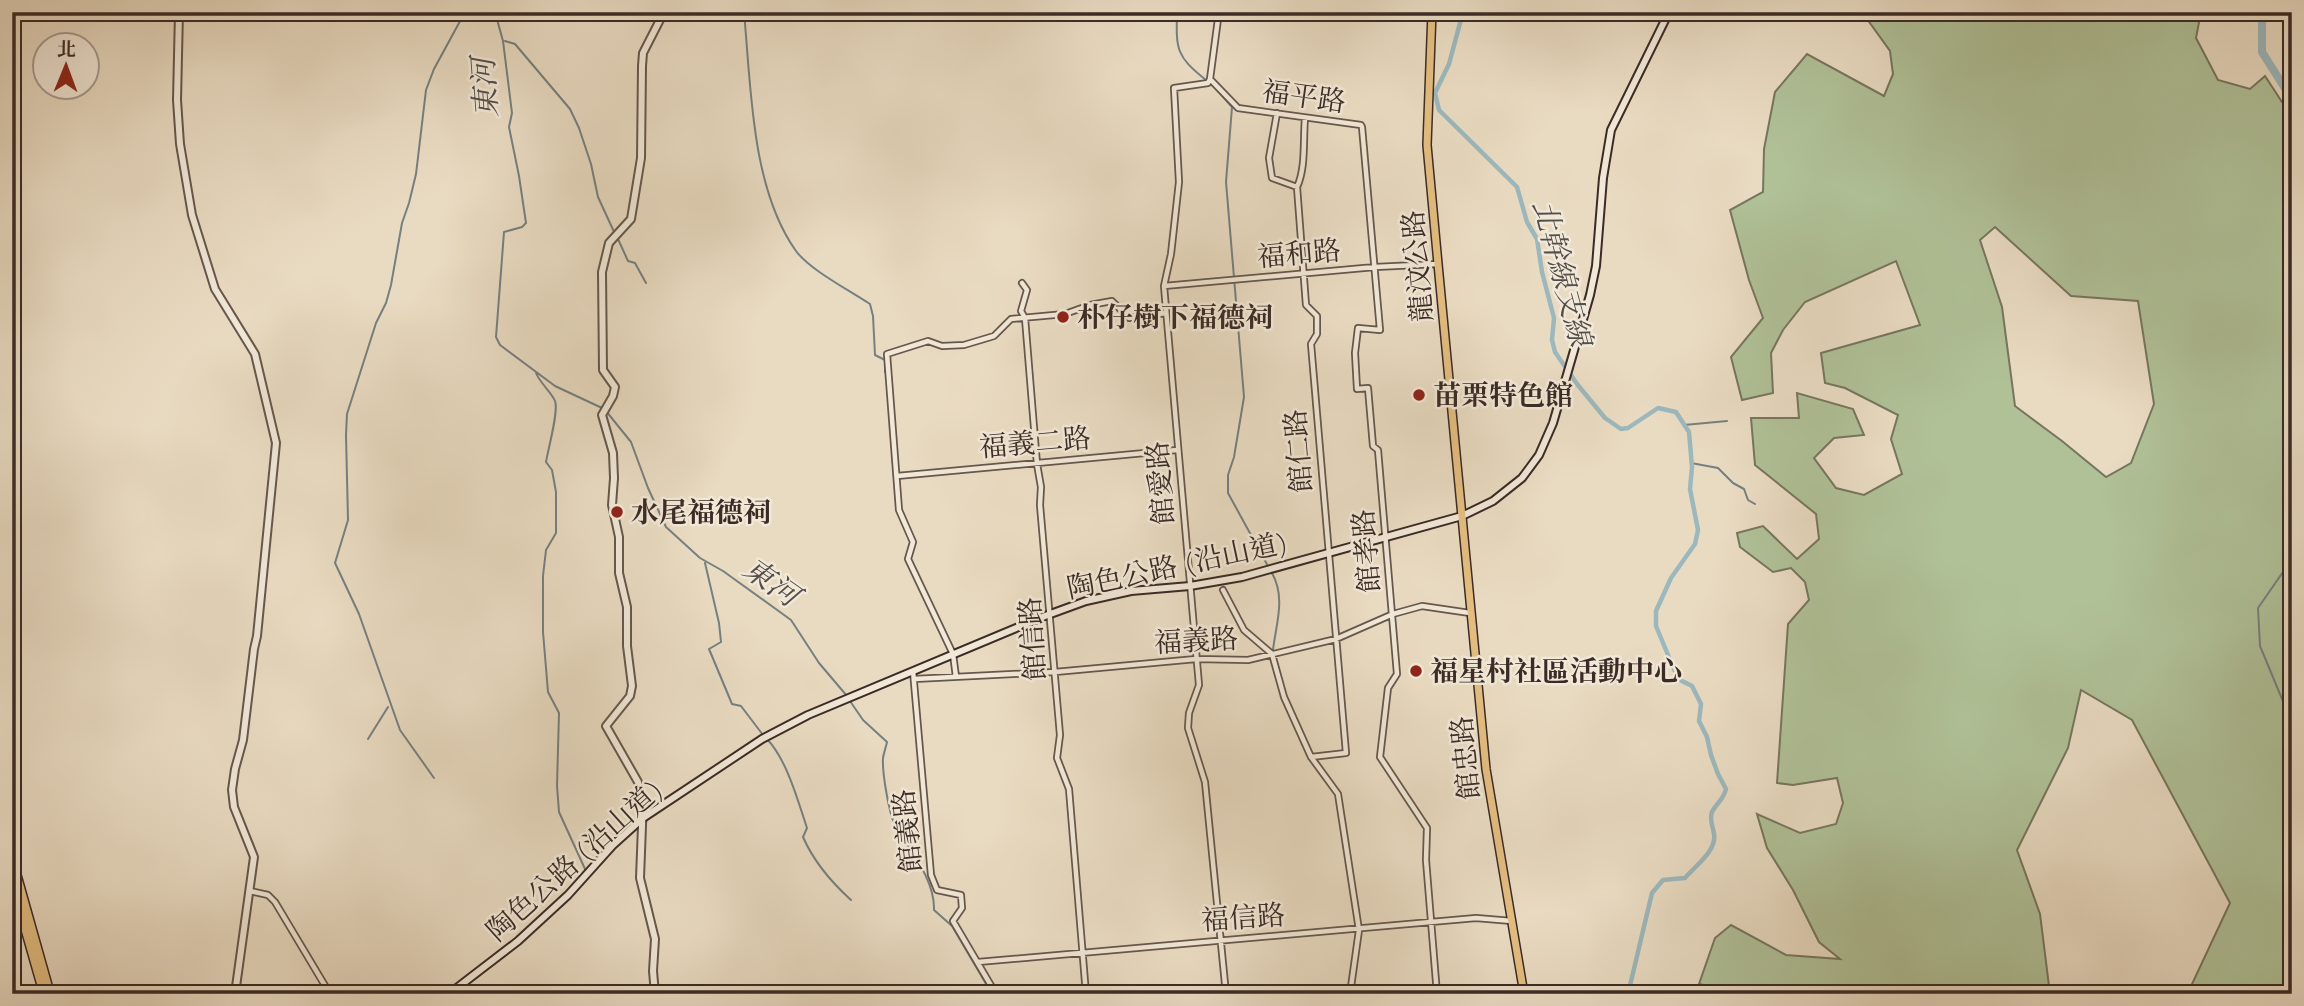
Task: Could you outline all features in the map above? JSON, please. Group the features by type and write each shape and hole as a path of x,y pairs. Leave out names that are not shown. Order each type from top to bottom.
{"highway":[{"path":"12,859 50,994"},
{"path":"12,882 44,994"}],"main road":[{"name":"龍汶公路","path":"1432,12 1427,145 1462,516"},
{"name":"館忠路","path":"1462,516 1486,769 1524,994"}],"street":[{"path":"178,12 177,100 180,145 192,215 215,289 255,354 276,443 257,636 243,740 232,790 234,807 254,857 235,994"},
{"path":"655,994 653,971 656,939 640,878 643,800 638,782 606,726 630,696 632,686 627,646 627,607 619,573 619,537 612,505 613,453 602,415 615,387 603,370 602,272 609,243 631,219 641,158 643,52 664,12"},
{"path":"1210,79 1217,12"},
{"name":"陶色公路 (沿山道)","path":"449,994 518,941 568,895 613,845 643,818 770,734 845,699 1051,613 1102,596 1242,577 1462,516 1483,507 1506,492 1539,455 1553,423 1596,267 1603,178 1611,130 1668,12"},
{"name":"福平路","path":"1210,79 1238,108 1362,127"},
{"name":"館愛路","path":"1210,79 1208,83 1174,88 1179,182 1171,254 1164,286 1199,685 1189,713 1188,728 1205,782 1226,994"},
{"path":"1277,113 1269,158 1272,178 1297,187"},
{"name":"館仁路","path":"1305,118 1303,174 1297,187 1306,305 1317,316 1317,334 1311,344 1346,753 1311,757"},
{"name":"館孝路","path":"1362,127 1380,330 1358,328 1355,353 1357,389 1368,388 1373,446 1378,450 1397,674 1388,688 1380,757 1427,828 1426,860 1437,994"},
{"name":"福和路","path":"1164,286 1438,264"},
{"name":"館信路","path":"1022,282 1027,290 1021,312 1025,318 1041,487 1060,735 1057,758 1069,789 1086,994"},
{"path":"956,677 953,654 908,559 913,542 899,510 887,355 928,341 942,346 967,344 994,336 1011,319 1065,314 1112,301 1129,318 1166,313"},
{"name":"福義二路","path":"897,475 1177,450"},
{"path":"1223,590 1244,630 1272,654 1284,697 1311,757 1338,794 1359,930 1350,994"},
{"name":"福義路","path":"914,680 1196,659 1248,660 1336,639 1393,614 1422,606 1471,614"},
{"name":"館義路","path":"914,671 930,875 937,890 961,895 962,908 953,921 996,994"},
{"path":"250,891 268,895 275,902 330,994"},
{"name":"福信路","path":"978,961 1476,918 1512,922"}],"green space":[{"path":"1862,12 2201,12 2196,38 2218,80 2250,89 2265,76 2282,102 2292,102 2292,994 2201,994 2192,984 2230,903 2132,720 2081,690 2068,748 2017,850 2040,914 2050,994 1725,994 1726,990 1699,984 1715,938 1731,925 1786,955 1840,959 1819,942 1793,890 1767,848 1757,814 1800,833 1836,824 1843,803 1837,778 1793,785 1777,783 1788,624 1809,600 1805,582 1791,568 1773,572 1740,547 1737,533 1763,526 1797,559 1819,539 1816,514 1755,465 1751,418 1799,418 1797,393 1853,409 1864,435 1834,438 1814,458 1836,488 1864,495 1902,474 1891,439 1898,415 1845,388 1825,383 1821,353 1920,325 1896,261 1805,302 1783,330 1771,353 1773,393 1742,400 1731,357 1763,318 1749,280 1730,210 1763,192 1764,149 1775,92 1807,54 1884,96 1893,74 1890,51","holes":["1995,227 2071,296 2138,301 2154,404 2131,463 2106,477 2015,406 2002,307 1980,240"]}],"waterway":[{"path":"434,778 400,730 359,614 335,563 348,520 347,414 391,285 402,223 416,174 426,90 434,69 465,12"},
{"name":"東河","path":"495,12 503,41 512,113 509,127 526,223 522,227 504,232 496,337 500,345 555,386 602,408"},
{"path":"744,12 756,136 770,197 781,226 802,258 870,304 875,355 885,360 885,372"},
{"path":"892,12 896,19"},
{"path":"1177,12 1180,51 1189,65 1206,80"},
{"name":"北幹線支線","path":"1463,12 1449,64 1435,93 1439,110 1517,187 1527,222 1537,239 1554,318 1552,340 1555,352 1605,418 1621,429 1628,428 1658,408 1676,412 1689,432 1692,467 1690,489 1698,530 1695,544 1671,578 1656,611 1656,626 1678,679 1692,686 1701,704 1699,721 1726,789 1711,815 1714,840 1709,852 1685,878 1663,880 1652,893 1628,994"},
{"path":"2262,12 2262,52 2288,93 2292,94"},
{"path":"505,41 515,44 570,109 591,164 598,197 615,234"},
{"path":"1211,83 1232,107 1226,182 1244,397 1234,457 1228,475 1228,493 1269,568"},
{"path":"1247,111 1270,115"},
{"path":"618,239 628,261 635,263 646,283"},
{"path":"536,373 556,406 546,462 552,470 556,492 556,533 546,550 543,632 548,692 559,713 559,812 585,869"},
{"name":"東河","path":"606,411 631,442 666,527 700,558 723,571 791,620 819,663 847,696"},
{"path":"2286,426 2292,417"},
{"path":"1684,425 1727,421"},
{"path":"1691,463 1718,468 1733,483 1744,489 1748,500 1755,504"},
{"path":"2292,559 2258,608 2260,646 2292,723"},
{"path":"705,563 721,642 709,649 732,704 741,706 763,735"},
{"path":"1272,573 1279,601 1273,650"},
{"name":"東河","path":"850,701 863,720 887,742 883,764 891,813 896,827 931,888 934,910 952,926 992,994"},
{"path":"368,739 388,707"},
{"path":"767,739 791,781 807,828 803,837 807,846 823,871 851,900"}],"place":[{"name":"朴仔樹下福德祠","path":"1063,317"},
{"name":"苗栗特色館","path":"1419,395"},
{"name":"水尾福德祠","path":"617,512"},
{"name":"福星村社區活動中心","path":"1416,671"}]}
